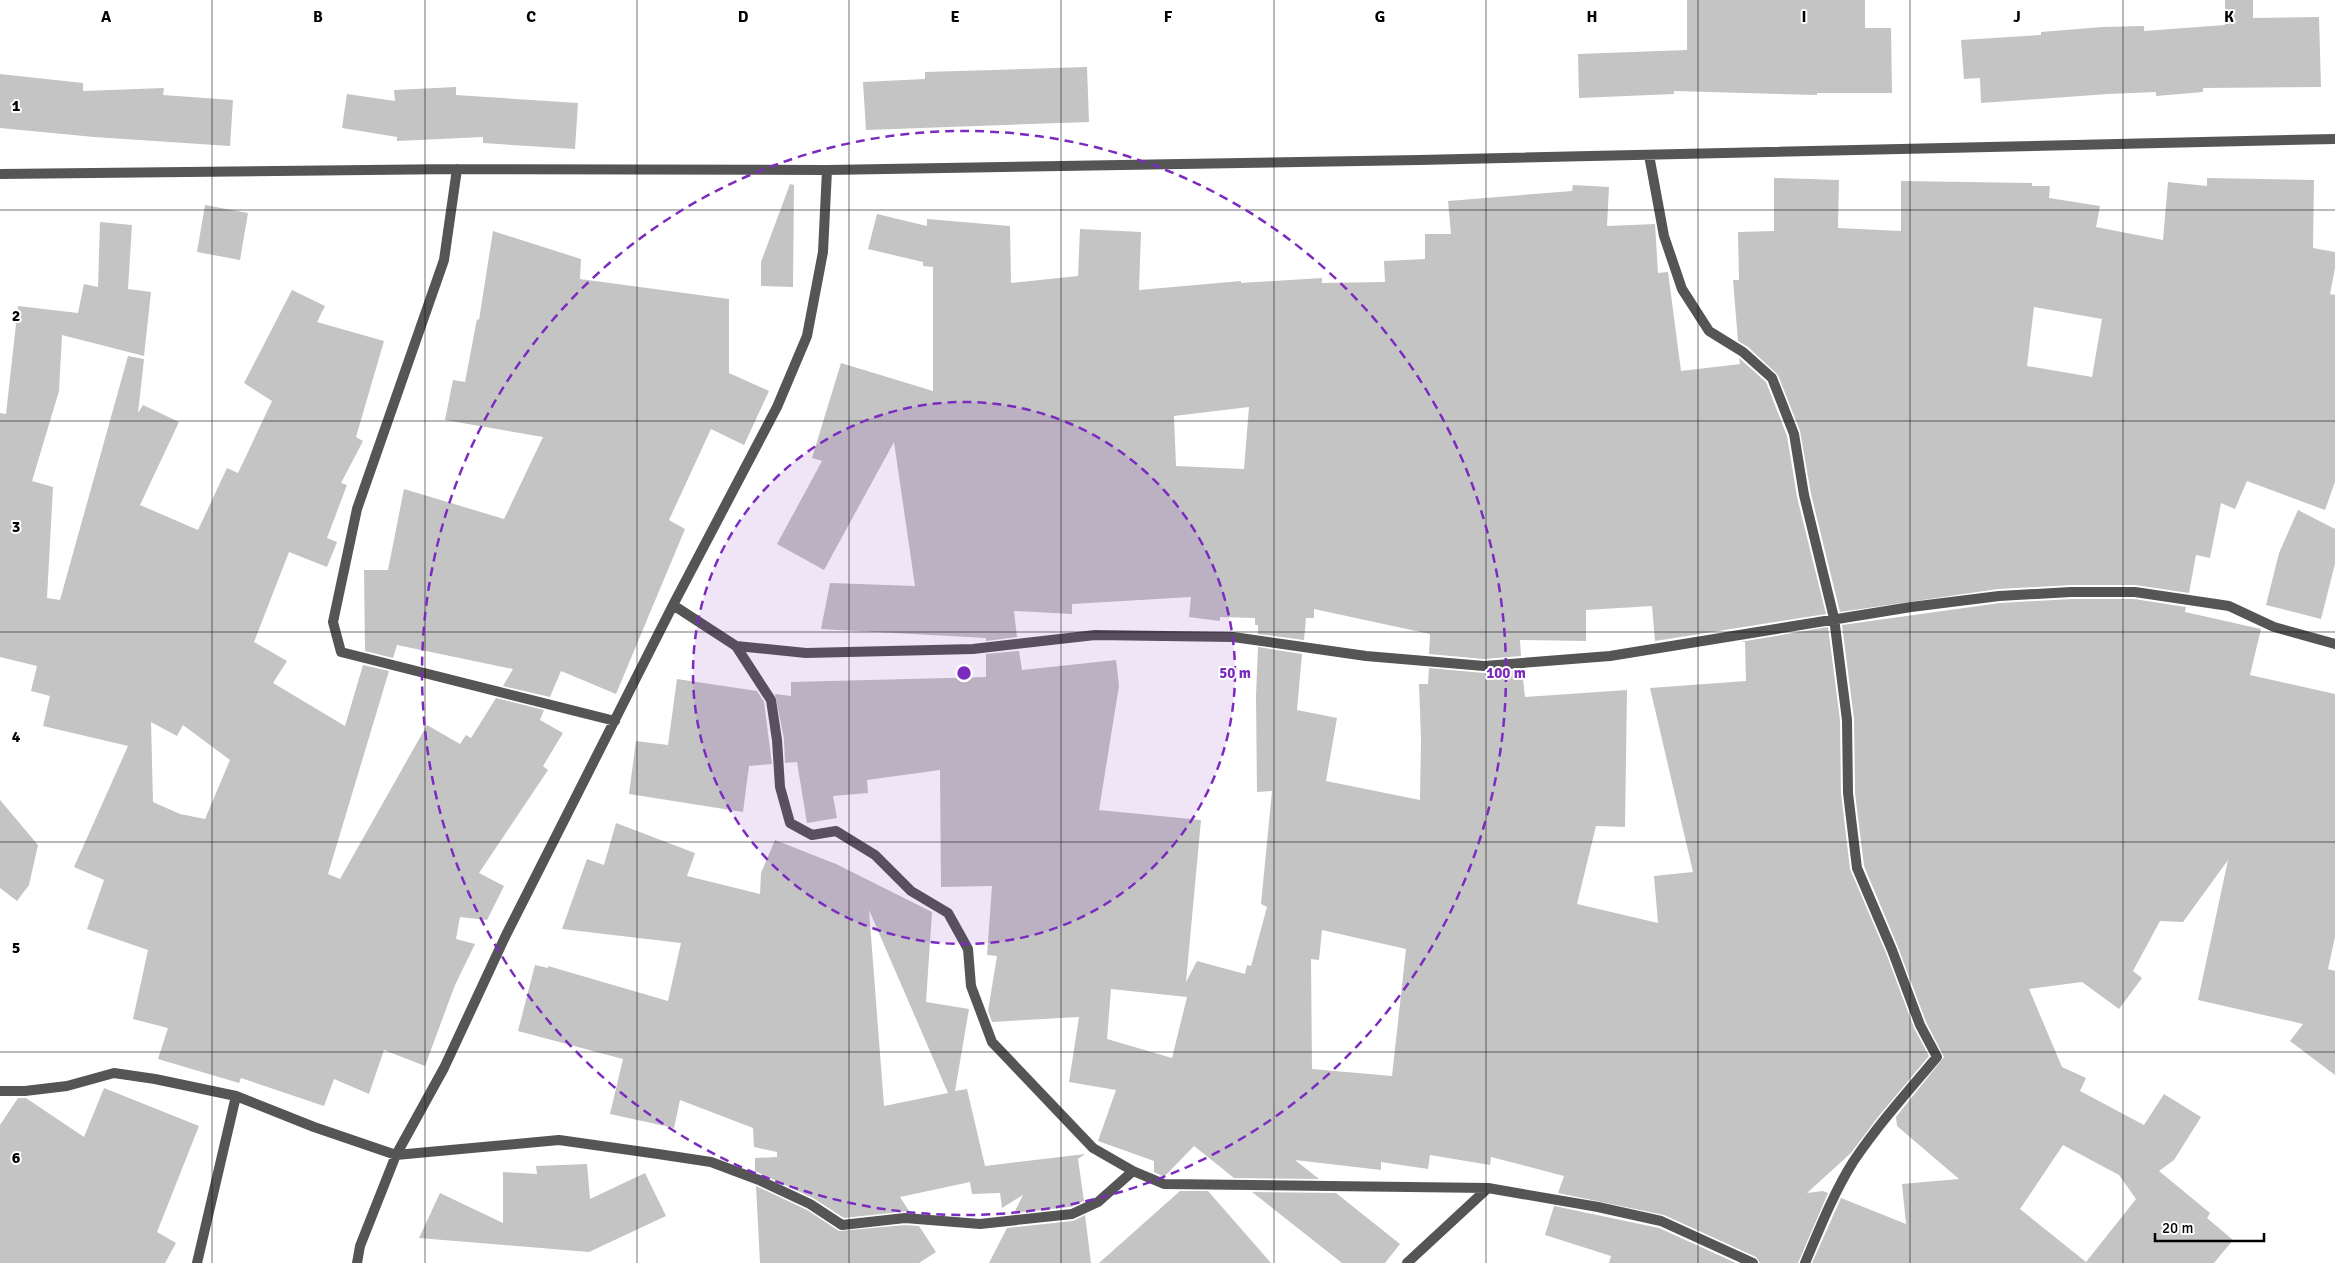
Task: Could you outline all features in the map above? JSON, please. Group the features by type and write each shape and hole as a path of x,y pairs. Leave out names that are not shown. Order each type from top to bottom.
{"street":[{"path":"0,174 457,169 827,170 1648,155 2335,139"},
{"path":"1648,155 1664,236 1682,289 1708,331 1743,352 1772,378 1794,434 1804,495 1834,618 1847,720 1848,793 1857,868 1892,950 1920,1025 1937,1057 1900,1100 1852,1164 1820,1228 1806,1263"},
{"path":"457,169 444,260 357,508 333,622 341,652 615,721"},
{"path":"357,1263 360,1246 396,1155 444,1068 505,937 672,605 777,407 807,336 823,252 827,170"},
{"path":"736,646 806,653 973,649 1095,635 1233,637 1366,656 1484,666 1610,656 1834,618 1999,596 2071,592 2135,592 2229,606 2274,627 2335,644"},
{"path":"672,605 736,646 771,700 777,740 780,787 790,823 812,835 836,831 875,855 911,891 948,913 968,949 971,986 992,1042 1093,1148 1133,1172 1164,1184 1488,1188 1598,1207 1661,1221 1753,1263"},
{"path":"0,1091 25,1091 67,1086 114,1073 155,1079 236,1096 314,1128 396,1155 559,1140 711,1162 760,1180 810,1204 842,1225 906,1218 980,1224 1072,1214 1098,1202 1133,1172"},
{"path":"197,1263 236,1096"},
{"path":"1407,1263 1488,1188"}],"building":[{"path":"1687,0 1865,0 1865,28 1891,28 1892,93 1817,93 1817,95 1674,91 1674,94 1579,98 1578,54 1687,50"},
{"path":"2225,0 2253,0 2253,18 2319,17 2321,87 2203,88 2203,92 2156,96 2156,92 1981,103 1980,78 1964,79 1961,40 2041,35 2041,32 2102,27 2144,26 2144,31 2225,25"},
{"path":"1087,67 1089,122 866,130 863,82 925,79 925,72"},
{"path":"0,74 83,83 83,91 164,88 163,95 233,100 230,146 94,137 0,128"},
{"path":"456,87 456,95 578,103 575,149 483,143 483,137 397,141 397,137 342,128 347,94 395,101 394,90"},
{"path":"1774,178 1839,180 1838,228 1901,231 1901,181 2032,183 2032,186 2050,186 2049,198 2100,206 2096,227 2163,240 2168,182 2207,186 2207,178 2314,180 2313,248 2335,252 2335,268 2330,294 2335,295 2335,482 2325,510 2247,481 2235,509 2221,503 2210,558 2196,555 2189,593 2135,585 2071,585 1998,589 1840,612 1811,494 1800,431 1778,375 1748,347 1738,341 1733,280 1739,280 1738,232 1774,231","holes":["2034,307 2102,319 2092,377 2027,366"]},
{"path":"790,184 794,185 793,287 761,286 761,262"},
{"path":"1573,185 1609,187 1607,226 1655,224 1658,273 1668,272 1681,371 1740,364 1739,358 1766,382 1787,436 1797,497 1826,614 1655,641 1652,606 1586,610 1586,641 1520,640 1521,656 1484,659 1429,654 1430,634 1314,609 1314,618 1306,618 1304,640 1258,634 1258,625 1255,625 1255,618 1220,617 1220,621 1189,617 1191,597 1072,604 1072,614 1014,611 1017,637 986,641 986,638 821,629 830,583 915,586 894,442 824,570 777,544 822,461 812,458 841,363 933,391 933,267 923,266 923,262 868,249 877,214 927,226 927,219 1010,226 1011,283 1078,276 1080,229 1141,232 1139,290 1241,281 1241,283 1322,278 1322,283 1385,282 1384,261 1425,259 1425,234 1451,234 1448,201 1572,191","holes":["1249,407 1244,469 1176,466 1174,416"]},
{"path":"205,205 248,213 240,260 197,252"},
{"path":"100,222 132,225 128,289 151,292 144,356 62,335 59,391 32,481 53,487 47,598 60,600 128,356 144,359 138,413 143,405 179,422 140,505 198,530 227,468 238,473 272,401 244,383 292,290 325,306 317,322 384,341 356,437 363,441 341,483 347,485 327,538 337,542 327,567 289,552 254,642 287,661 273,683 345,726 363,665 389,671 328,874 340,879 427,725 460,744 466,735 471,738 496,698 544,710 540,720 563,733 543,766 548,770 479,873 504,886 487,920 460,917 456,939 475,944 455,985 425,1066 384,1050 369,1094 334,1079 324,1106 241,1078 239,1083 158,1059 168,1028 133,1019 148,950 87,929 104,880 74,867 128,746 43,726 50,696 31,691 37,666 0,657 0,413 6,414 18,306 78,313 84,284 98,287","holes":["151,722 177,736 183,725 230,760 205,819 180,814 153,802"]},
{"path":"493,231 581,259 580,279 729,299 729,373 769,391 744,445 711,429 669,520 685,529 616,694 561,671 550,697 503,686 513,669 397,645 393,658 365,651 364,570 388,570 404,489 504,519 543,437 445,420 453,380 465,382 477,319 479,320"},
{"path":"2298,510 2335,529 2335,564 2321,619 2266,605 2279,553"},
{"path":"2071,599 2134,599 2186,607 2185,612 2261,629 2250,675 2335,694 2335,937 2328,969 2335,971 2335,1075 2290,1041 2303,1024 2198,1000 2228,860 2183,922 2160,921 2133,971 2142,978 2119,1009 2082,982 2029,989 2062,1067 2086,1078 2080,1091 2144,1125 2164,1094 2201,1117 2174,1160 2159,1171 2210,1213 2207,1218 2233,1240 2214,1263 1812,1263 1841,1198 1906,1224 1902,1184 1959,1179 1897,1126 1896,1117 1944,1057 1926,1022 1898,947 1864,866 1855,793 1854,719 1842,625 2000,603","holes":["2063,1145 2119,1175 2136,1199 2086,1262 2020,1209"]},
{"path":"1828,627 1840,720 1841,793 1850,869 1886,953 1914,1028 1929,1056 1878,1117 1851,1153 1807,1193 1823,1191 1828,1193 1798,1263 1760,1263 1756,1257 1664,1215 1558,1193 1564,1176 1491,1157 1490,1165 1430,1155 1428,1169 1381,1162 1381,1170 1295,1160 1319,1179 1234,1178 1194,1146 1164,1177 1154,1172 1154,1161 1098,1141 1116,1090 1069,1082 1079,1017 992,1022 988,1011 997,956 987,955 992,886 941,887 940,770 867,780 868,793 833,796 837,818 807,823 797,762 785,763 784,739 775,694 791,696 791,682 986,677 986,654 1019,651 1022,670 1116,660 1119,686 1099,810 1201,820 1186,982 1197,961 1245,974 1247,965 1251,966 1267,907 1261,904 1272,791 1257,792 1256,696 1258,647 1302,654 1297,710 1337,718 1326,781 1420,800 1421,739 1419,684 1428,684 1429,668 1484,673 1522,670 1525,697 1627,690 1625,827 1596,826 1577,904 1658,923 1654,876 1693,872 1650,688 1746,681 1745,642 1740,642","holes":["1322,930 1406,949 1392,1076 1312,1069 1311,959 1319,960","1111,989 1187,997 1172,1058 1107,1039"]},
{"path":"677,679 757,691 764,702 772,764 749,766 743,812 629,794 636,741 668,745"},
{"path":"0,800 38,845 29,885 17,901 0,888"},
{"path":"616,823 695,853 687,876 760,894 761,873 775,840 836,864 932,912 926,1002 969,1009 955,1091 967,1089 985,1166 1085,1154 1078,1159 1084,1201 1070,1207 1014,1213 1023,1195 1002,1208 1000,1193 972,1194 970,1182 900,1197 909,1211 844,1218 813,1198 755,1171 755,1158 777,1157 777,1152 754,1147 753,1128 680,1100 674,1128 610,1114 623,1059 518,1031 535,965 548,968 548,966 668,1001 681,943 562,929 587,859 604,865","holes":["869,910 948,1093 884,1106"]},
{"path":"104,1088 199,1126 157,1232 176,1243 165,1263 0,1263 0,1125 18,1098 26,1098 84,1137"},
{"path":"587,1164 590,1199 645,1173 666,1216 589,1252 419,1238 440,1193 503,1223 503,1172 537,1174 536,1166"},
{"path":"756,1186 807,1210 839,1231 905,1225 919,1226 936,1252 919,1263 760,1263"},
{"path":"1180,1191 1208,1191 1271,1263 1099,1263"},
{"path":"1252,1192 1336,1193 1400,1244 1385,1263 1342,1263"},
{"path":"1554,1206 1659,1228 1736,1263 1609,1263 1611,1256 1545,1235"},
{"path":"1085,1215 1091,1263 989,1263 1007,1228 1073,1221"}]}
